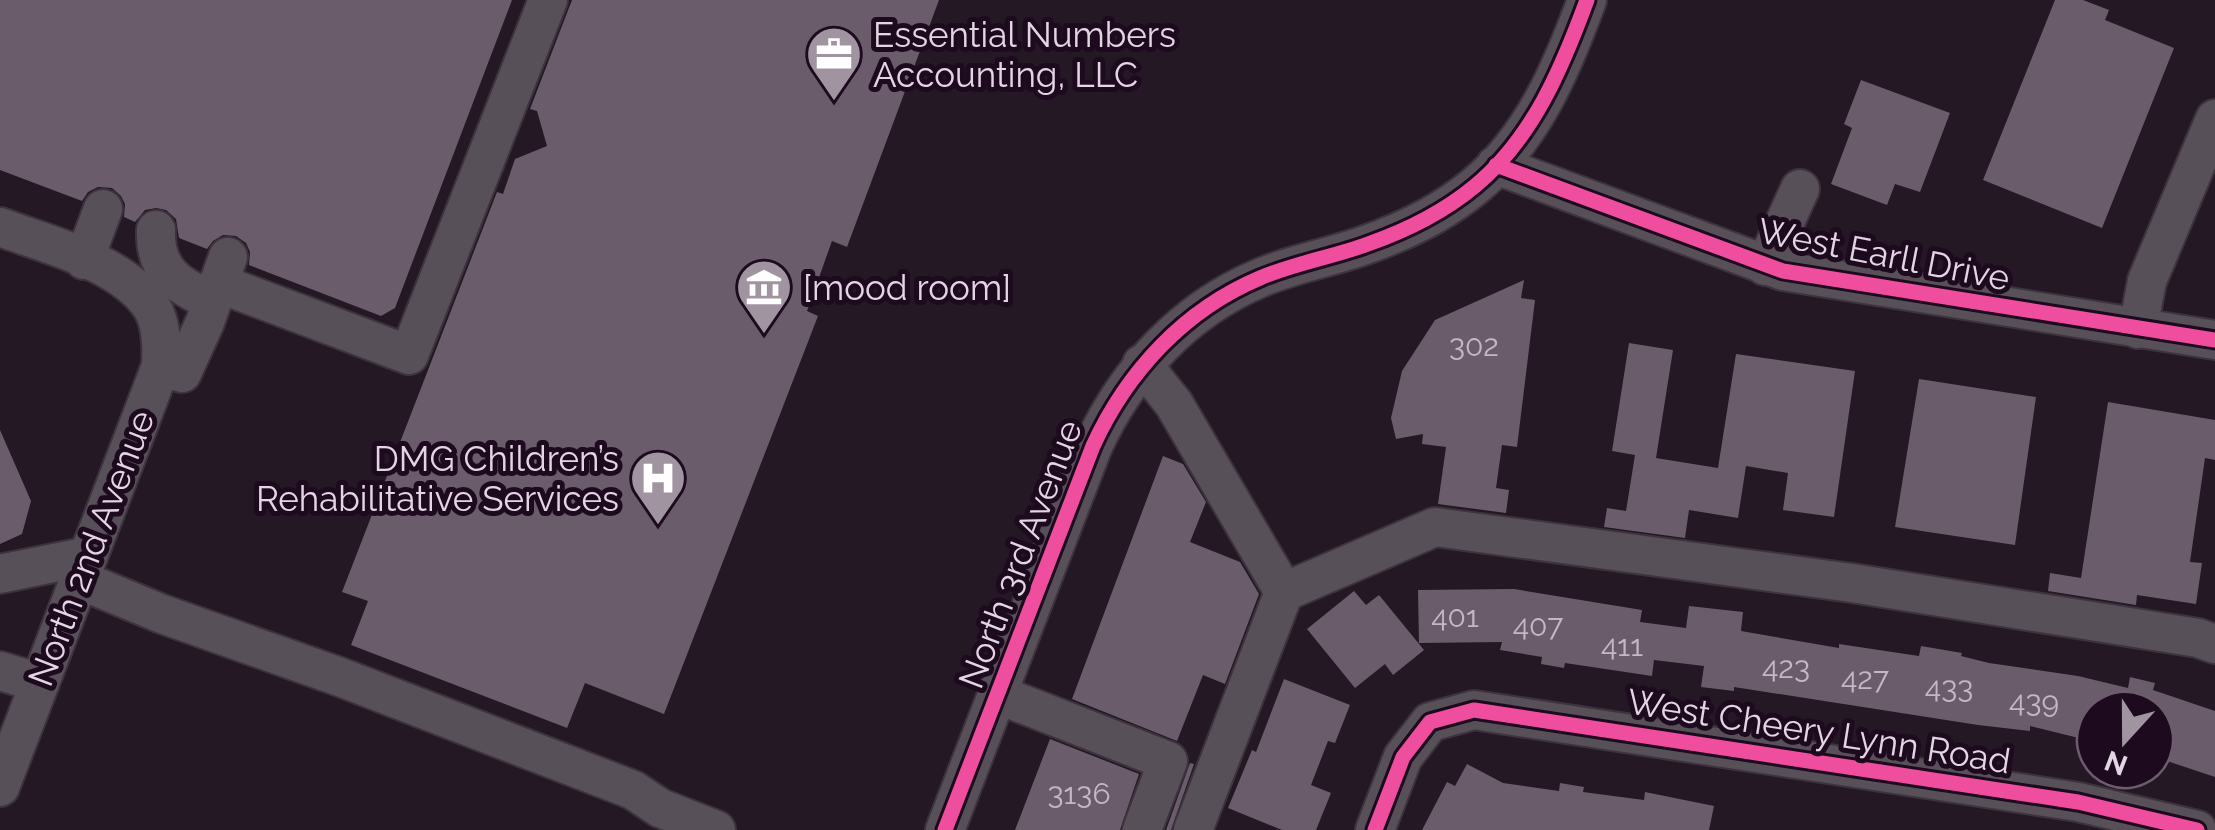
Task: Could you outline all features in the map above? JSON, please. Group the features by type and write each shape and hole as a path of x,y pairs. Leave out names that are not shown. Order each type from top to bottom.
{"street":[{"path":"156,230 159,261 168,276 219,280 284,293 409,354 548,0"},
{"name":"North 3rd Avenue","path":"944,830 1093,446 1107,415 1142,364 1190,319 1222,297 1261,277 1369,244 1410,226 1476,186 1547,96 1561,70 1586,0"},
{"path":"2138,329 2148,282 2215,119"},
{"name":"West Earll Drive","path":"1496,165 1765,266 1816,278 2215,340"},
{"path":"1765,266 1800,188"},
{"path":"0,226 84,260 103,209"},
{"name":"North 2nd Avenue","path":"0,788 161,366 162,340 152,307 120,274 84,260"},
{"path":"161,366 182,373 219,280"},
{"path":"1142,364 1174,404 1284,592"},
{"path":"1193,830 1284,592 1435,528 1852,582 2198,638 2215,644"},
{"path":"0,574 84,568 162,614 340,677 632,790 660,808 716,830"},
{"path":"0,671 40,683"},
{"path":"998,694 1168,761 1142,830"},
{"name":"West Cheery Lynn Road","path":"1376,830 1404,757 1430,722 1474,710 2078,802 2197,830"}],"building":[{"path":"0,0 512,0 395,308 381,316 249,265 246,243 236,236 223,235 207,249 179,238 176,219 166,210 145,210 135,222 124,217 125,204 112,188 98,187 82,201 0,170"},
{"path":"572,0 939,0 847,247 832,241 807,311 818,316 664,714 585,683 567,728 351,645 368,601 342,592 497,192 503,194 515,159 547,146 537,111 530,109"},
{"path":"2055,0 2083,0 2109,10 2105,20 2174,48 2102,228 1983,180"},
{"path":"1861,80 1950,113 1920,192 1895,184 1887,205 1831,184 1852,128 1844,124"},
{"path":"1524,280 1521,298 1535,300 1517,447 1502,445 1496,488 1509,490 1506,513 1438,504 1446,447 1422,444 1423,434 1396,439 1391,418 1402,371 1435,320"},
{"path":"1629,343 1673,350 1656,458 1718,468 1736,354 1855,371 1834,517 1783,510 1788,473 1746,466 1738,518 1689,510 1685,538 1604,527 1607,508 1626,511 1635,455 1612,451"},
{"path":"1919,379 2036,397 2015,545 1895,527"},
{"path":"2108,402 2215,420 2215,460 2205,458 2190,562 2202,563 2196,604 2137,595 2136,605 2048,591 2050,573 2081,578"},
{"path":"0,430 31,501 22,534 0,544"},
{"path":"1163,456 1183,464 1206,502 1190,542 1240,562 1259,594 1225,684 1203,675 1177,741 1072,699"},
{"path":"1514,589 1642,610 1640,622 1686,628 1689,606 1743,612 1741,631 1839,648 1839,644 1919,656 1921,646 1962,653 1961,656 1989,663 2128,688 2130,677 2155,683 2153,690 2075,690 2075,737 2030,726 2030,731 1978,725 1734,687 1734,691 1701,687 1704,666 1654,660 1652,676 1565,663 1564,668 1541,664 1542,657 1500,650 1502,642 1419,643 1418,590"},
{"path":"1354,591 1366,605 1379,595 1424,650 1393,675 1385,664 1355,688 1307,629"},
{"path":"1284,679 1350,705 1335,743 1328,741 1311,785 1331,793 1316,830 1282,830 1228,808 1252,750 1256,752"},
{"path":"2175,697 2215,711 2215,777 2175,764"},
{"path":"1050,739 1139,774 1120,830 1015,830"},
{"path":"1190,763 1194,764 1171,830 1166,830"},
{"path":"1467,764 1503,783 1559,791 1560,783 1584,787 1583,792 1644,800 1645,792 1714,806 1709,830 1422,830 1447,782 1455,786"}],"cycle path":[{"path":"945,830 1093,446 1141,369 1183,326 1232,291 1273,273 1396,233 1438,212 1475,186 1529,124 1556,76 1587,0"},
{"path":"1496,165 1783,271 2215,340"},
{"path":"1375,830 1403,757 1430,722 1474,710 2078,802 2197,830"}],"place":[{"name":"Essential Numbers Accounting, LLC","path":"834,103"},
{"name":"[mood room]","path":"764,336"},
{"name":"DMG Children’s Rehabilitative Services","path":"658,527"}]}
